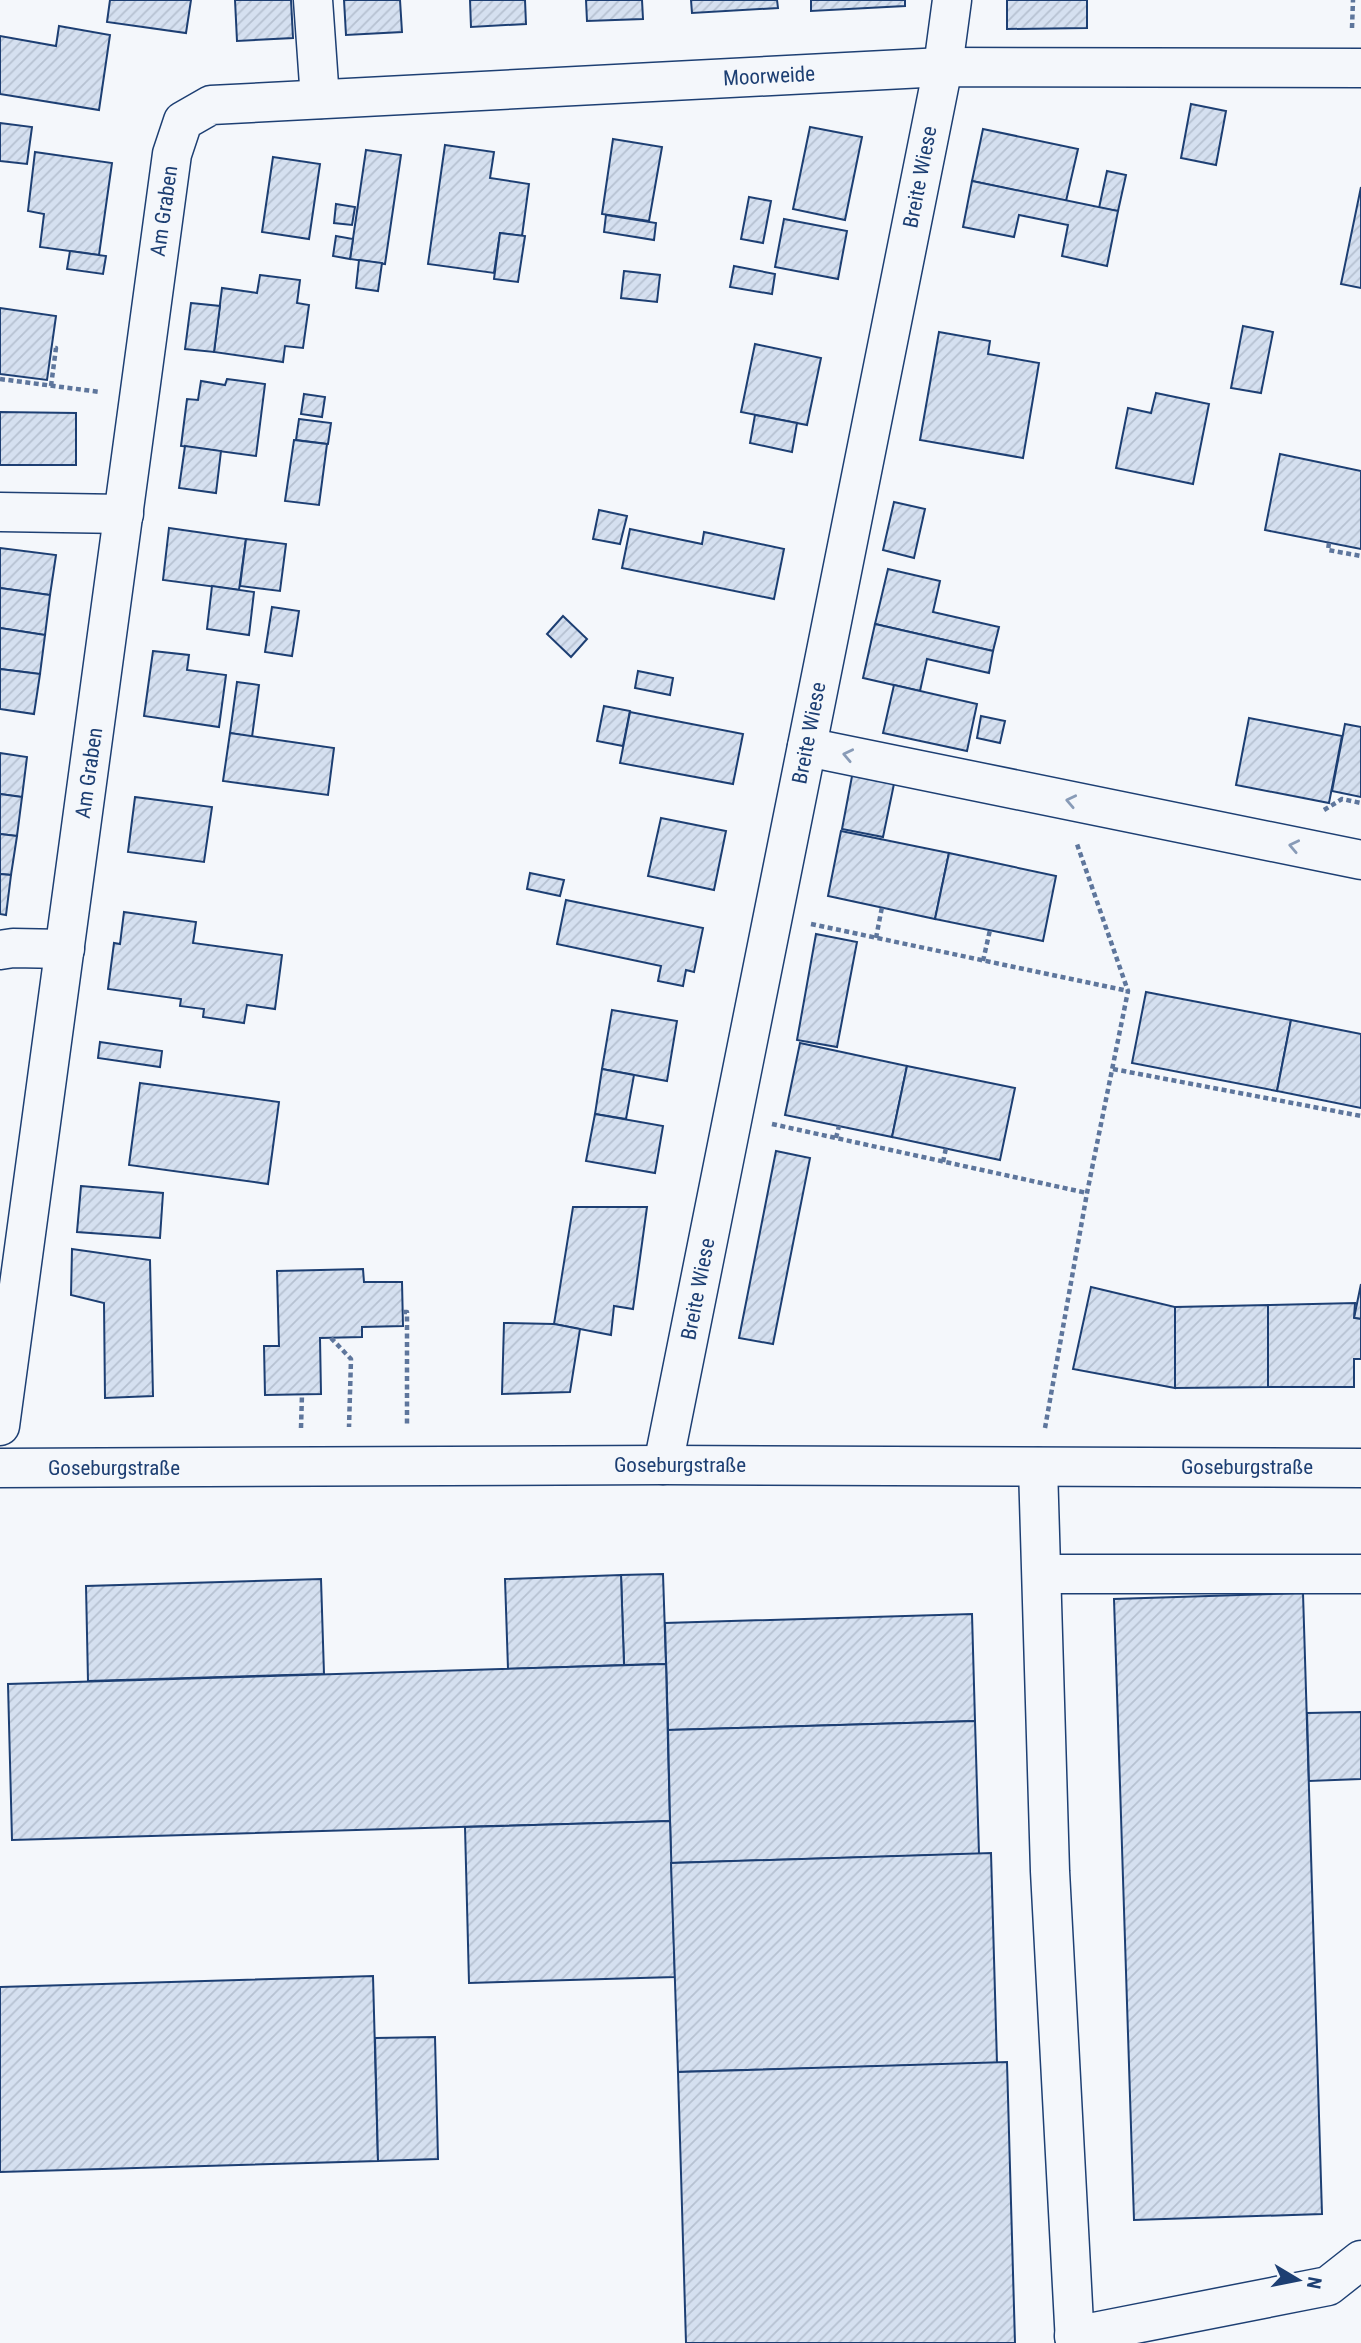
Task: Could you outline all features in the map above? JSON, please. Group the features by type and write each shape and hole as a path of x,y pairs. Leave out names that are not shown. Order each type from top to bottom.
{"street":[{"path":"313,0 320,99"},
{"name":"Breite Wiese","path":"663,1465 943,66 952,0"},
{"name":"Moorweide","path":"183,121 211,105 943,66 1361,68"},
{"name":"Am Graben","path":"0,1426 172,153 183,121"},
{"path":"0,512 124,514"},
{"path":"807,747 1361,860"},
{"path":"0,950 65,949"},
{"name":"Goseburgstraße","path":"0,1468 663,1465 1361,1468"},
{"path":"1038,1467 1050,1871 1074,2339 1328,2286 1361,2260"},
{"path":"1042,1574 1361,1574"}],"path":[{"path":"51,386 56,348 52,348"},
{"path":"0,379 140,397"},
{"path":"1329,543 1328,550 1361,556"},
{"path":"1038,1467 1087,1193 1128,991 1062,799"},
{"path":"1314,808 1326,811 1342,799 1361,803"},
{"path":"876,938 882,908"},
{"path":"773,916 1128,991"},
{"path":"983,961 989,930"},
{"path":"1112,1069 1361,1116"},
{"path":"733,1115 1087,1193"},
{"path":"836,1138 839,1126"},
{"path":"943,1162 946,1148"},
{"path":"403,1312 407,1312 407,1428"},
{"path":"331,1338 351,1359 348,1441"},
{"path":"301,1430 302,1394"}],"building":[{"path":"110,0 191,0 186,33 107,22"},
{"path":"235,0 291,0 293,38 237,41"},
{"path":"344,0 400,0 402,32 346,35"},
{"path":"470,0 525,0 526,24 471,27"},
{"path":"586,0 642,0 643,19 587,21"},
{"path":"691,0 777,0 778,8 692,13"},
{"path":"811,0 905,0 905,6 811,11"},
{"path":"1007,0 1087,0 1087,28 1007,29"},
{"path":"59,26 110,35 99,110 0,94 0,36 56,46"},
{"path":"1191,104 1226,111 1216,165 1181,158"},
{"path":"0,123 32,127 27,164 0,161"},
{"path":"810,127 862,137 845,220 793,209"},
{"path":"983,129 1078,149 1066,201 972,181"},
{"path":"613,139 662,147 649,221 602,214"},
{"path":"445,145 494,152 490,178 529,184 522,236 500,233 494,273 428,264"},
{"path":"366,150 401,155 385,264 350,259"},
{"path":"35,152 112,163 99,255 40,247 44,214 28,211"},
{"path":"273,157 320,164 309,239 262,232"},
{"path":"1107,171 1126,175 1118,211 1099,208"},
{"path":"972,181 1118,211 1107,266 1062,256 1068,225 1019,215 1014,237 963,227"},
{"path":"1361,187 1361,288 1341,284"},
{"path":"749,197 771,201 763,243 741,239"},
{"path":"336,204 355,207 352,225 334,223"},
{"path":"606,215 656,223 654,240 604,232"},
{"path":"784,219 847,231 838,279 775,267"},
{"path":"500,233 525,236 518,282 494,279"},
{"path":"336,236 353,239 350,259 333,256"},
{"path":"70,251 106,256 103,274 67,269"},
{"path":"359,260 382,263 378,291 356,288"},
{"path":"734,266 775,274 772,294 730,287"},
{"path":"624,271 660,275 657,302 621,298"},
{"path":"260,275 300,280 297,303 309,305 303,348 285,346 283,362 214,352 222,288 257,293"},
{"path":"191,303 220,306 214,352 185,349"},
{"path":"0,308 56,316 47,380 0,374"},
{"path":"1243,326 1273,332 1261,393 1231,388"},
{"path":"939,332 990,341 988,354 1039,363 1023,458 920,440"},
{"path":"755,344 821,358 807,425 741,412"},
{"path":"227,379 265,384 256,456 181,446 187,399 198,400 201,381 225,385"},
{"path":"1156,393 1209,404 1193,484 1116,468 1128,408 1151,413"},
{"path":"304,394 325,397 322,417 301,414"},
{"path":"0,412 76,413 76,465 0,465"},
{"path":"755,415 797,423 792,452 750,443"},
{"path":"299,419 331,423 328,444 296,440"},
{"path":"294,440 327,444 319,505 285,501"},
{"path":"185,446 221,451 216,493 179,488"},
{"path":"1280,454 1361,471 1361,549 1265,530"},
{"path":"894,502 925,509 914,558 883,550"},
{"path":"599,510 627,516 620,544 593,539"},
{"path":"169,528 246,539 239,590 163,580"},
{"path":"630,529 702,544 704,532 784,549 774,599 622,568"},
{"path":"246,539 286,544 280,591 240,586"},
{"path":"0,548 56,555 50,595 0,588"},
{"path":"888,569 940,581 933,612 999,627 993,651 875,624"},
{"path":"212,586 254,592 249,635 207,629"},
{"path":"0,588 50,595 45,635 0,628"},
{"path":"272,607 299,611 292,656 265,652"},
{"path":"563,616 587,639 571,657 547,634"},
{"path":"875,624 993,651 989,673 927,659 920,691 863,678"},
{"path":"0,628 45,635 40,674 0,669"},
{"path":"153,651 189,655 187,670 226,675 219,727 144,716"},
{"path":"0,669 40,674 34,714 0,709"},
{"path":"638,671 673,678 670,695 635,688"},
{"path":"237,682 259,685 252,737 230,733"},
{"path":"894,685 977,704 967,751 883,733"},
{"path":"604,706 630,711 623,746 597,741"},
{"path":"630,712 743,734 733,784 620,763"},
{"path":"981,716 1005,721 1000,743 977,738"},
{"path":"1249,718 1342,736 1329,803 1236,785"},
{"path":"1345,724 1361,727 1361,797 1332,791"},
{"path":"230,733 334,748 328,795 223,781"},
{"path":"0,753 27,757 22,797 0,794"},
{"path":"853,771 895,779 883,837 842,829"},
{"path":"0,794 22,797 17,836 0,834"},
{"path":"135,797 212,807 204,862 128,852"},
{"path":"661,818 726,831 714,890 648,876"},
{"path":"841,831 949,853 935,919 828,896"},
{"path":"0,834 17,836 11,875 0,874"},
{"path":"949,853 1056,876 1043,941 935,919"},
{"path":"530,873 564,880 560,896 527,889"},
{"path":"0,874 11,875 6,915 0,914"},
{"path":"566,900 703,928 694,972 686,970 683,986 658,981 661,966 557,944"},
{"path":"124,912 196,922 193,943 282,955 275,1009 247,1005 244,1023 203,1017 204,1009 180,1006 181,999 108,989 114,943 120,944"},
{"path":"816,934 857,942 837,1047 797,1040"},
{"path":"1146,992 1291,1020 1277,1091 1132,1063"},
{"path":"612,1010 677,1021 667,1081 602,1069"},
{"path":"1291,1020 1361,1034 1361,1108 1277,1091"},
{"path":"100,1042 162,1051 160,1067 98,1058"},
{"path":"800,1043 907,1066 892,1137 785,1115"},
{"path":"907,1066 1015,1088 1000,1160 892,1137"},
{"path":"602,1069 634,1075 626,1119 595,1114"},
{"path":"140,1083 279,1102 268,1184 129,1165"},
{"path":"595,1114 663,1126 655,1173 586,1161"},
{"path":"776,1151 810,1158 773,1344 739,1338"},
{"path":"81,1186 163,1193 160,1238 77,1232"},
{"path":"573,1207 647,1207 633,1309 614,1306 611,1335 554,1324"},
{"path":"72,1249 150,1260 153,1396 105,1398 104,1303 71,1295"},
{"path":"363,1269 364,1282 402,1282 403,1326 362,1327 362,1337 320,1338 321,1394 265,1395 264,1346 279,1346 277,1271"},
{"path":"1361,1284 1361,1319 1354,1318"},
{"path":"1091,1287 1175,1307 1175,1388 1073,1369"},
{"path":"1355,1303 1354,1318 1361,1319 1361,1359 1354,1359 1354,1387 1268,1387 1268,1305"},
{"path":"1268,1305 1268,1387 1175,1388 1175,1307"},
{"path":"504,1323 554,1324 580,1329 570,1392 502,1394"},
{"path":"663,1574 666,1664 624,1665 621,1575"},
{"path":"621,1575 624,1665 508,1669 505,1579"},
{"path":"321,1579 324,1674 88,1681 86,1586"},
{"path":"1303,1593 1322,2214 1134,2220 1114,1599"},
{"path":"972,1614 975,1721 668,1730 665,1623"},
{"path":"666,1664 670,1821 12,1840 8,1684"},
{"path":"1361,1712 1361,1779 1309,1781 1307,1713"},
{"path":"975,1721 979,1854 671,1863 668,1730"},
{"path":"670,1821 675,1977 469,1983 465,1827"},
{"path":"991,1853 997,2063 678,2072 671,1863"},
{"path":"373,1976 378,2161 0,2172 0,1987"},
{"path":"435,2037 438,2159 378,2161 375,2038"},
{"path":"1007,2062 1015,2343 686,2343 678,2072"}]}
